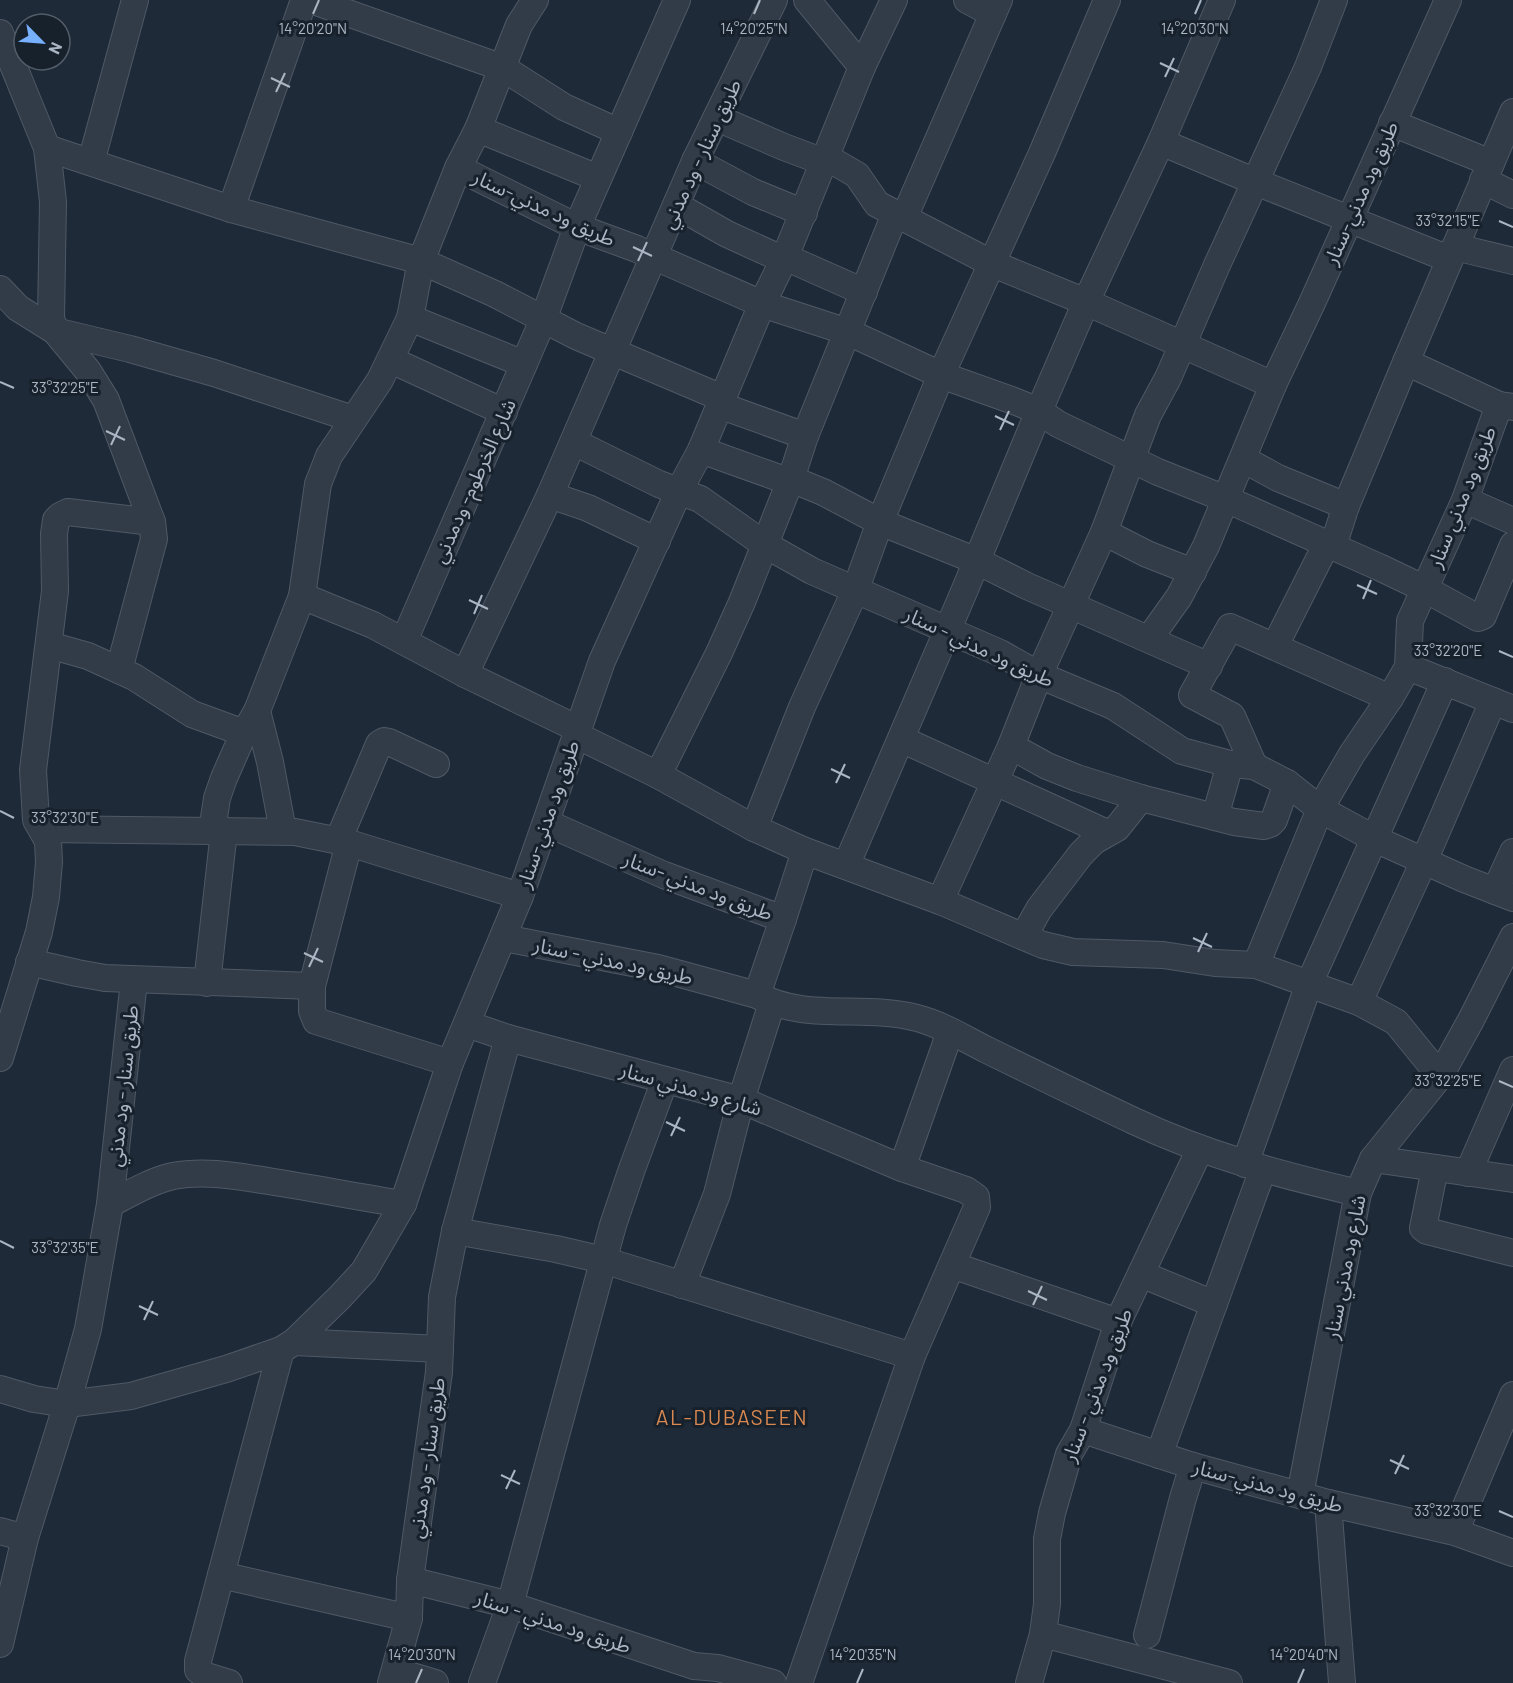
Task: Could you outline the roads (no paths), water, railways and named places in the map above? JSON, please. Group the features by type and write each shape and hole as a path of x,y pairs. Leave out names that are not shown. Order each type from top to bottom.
{"street":[{"path":"91,162 135,0"},
{"path":"231,209 304,0"},
{"path":"311,0 503,68 564,107 619,132"},
{"name":"طريق ود مدني-سنار","path":"353,419 391,360 410,318 421,261 458,168 478,129 519,25 535,0"},
{"name":"شارع الخرطوم- ودمدني","path":"404,641 543,320 577,227 677,0"},
{"name":"طريق سنار - ود مدني","path":"465,674 574,442 695,161 774,0"},
{"path":"807,0 862,67"},
{"name":"طريق ود مدني-سنار","path":"288,1346 340,1297 363,1271 403,1204 450,1063 520,896 602,661 701,450 762,304 804,213 862,67 894,0"},
{"path":"658,774 724,643 864,292 996,7 967,0"},
{"path":"754,828 802,707 855,591 880,522 941,375 993,264 1107,0"},
{"path":"846,866 1086,302 1161,142 1221,0"},
{"path":"940,901 1011,746 1039,675 1104,532 1148,415 1168,378 1308,67 1334,0"},
{"name":"طريق ود مدني-سنار","path":"1149,639 1179,597 1193,572 1274,385 1448,0"},
{"path":"0,33 47,148 53,202 50,282 51,318 55,331 87,371 106,400 152,522 154,539 119,670"},
{"path":"1275,646 1330,544 1513,112"},
{"path":"717,118 784,147 826,160 857,175 877,204 993,264 1086,302 1274,385"},
{"path":"1392,123 1487,172 1513,195"},
{"path":"478,129 598,178"},
{"path":"1161,142 1349,218 1452,253 1513,261"},
{"path":"47,148 231,209 421,261 495,294 543,320 612,352 720,401 805,436"},
{"path":"695,161 753,192 804,213"},
{"name":"طريق ود مدني-سنار","path":"458,168 577,227 762,304 848,332 941,375 1039,411 1058,424 1131,459 1330,544"},
{"path":"676,205 727,234 864,292"},
{"path":"0,289 18,308 55,331 214,373 353,419 328,456 318,484 302,596 257,711 220,788 207,983"},
{"path":"410,318 524,364"},
{"path":"391,360 504,412"},
{"path":"1406,362 1507,402"},
{"name":"طريق ود مدني سنار","path":"1425,589 1507,402"},
{"path":"574,442 659,484 680,491"},
{"path":"701,450 782,479 791,479 855,507 880,522 977,561 1027,586 1209,666"},
{"path":"1243,459 1278,478 1346,506"},
{"name":"طريق ود مدني - سنار","path":"680,491 700,499 764,544 812,571 1000,653 1039,675 1113,706 1182,751 1242,765 1287,783"},
{"path":"550,495 588,508 657,541"},
{"path":"1465,501 1513,521"},
{"path":"0,1058 39,932 48,874 48,841 36,820 33,770 55,591 54,534 56,520 68,512 152,522"},
{"path":"1104,532 1153,557 1193,572"},
{"path":"1330,544 1480,618 1483,616 1513,545"},
{"path":"1256,965 1320,810 1352,754 1408,667 1410,621 1425,589"},
{"path":"302,596 373,625 658,774 754,828 805,851 940,901 1059,950 1163,955 1215,963 1256,965 1359,1002 1396,1022 1440,1076"},
{"path":"1215,817 1242,765 1232,716 1192,694 1230,627 1390,698"},
{"path":"49,645 88,656 119,670 192,714 244,734"},
{"path":"1359,1002 1424,861 1503,705 1408,667"},
{"path":"1159,1455 1214,1304 1308,984 1445,681"},
{"path":"257,711 284,831"},
{"path":"901,739 1107,833"},
{"path":"436,764 389,742 384,741 379,744 344,842 312,986 312,1011 316,1021 450,1063"},
{"path":"1011,746 1047,766 1077,778 1141,798 1234,822 1263,826 1270,825 1274,820 1287,783 1320,810 1375,839 1504,894 1513,852"},
{"path":"1024,936 1047,897 1081,854 1094,841 1117,828 1141,798"},
{"name":"طريق ود مدني -سنار","path":"546,824 664,875 783,919 805,851"},
{"path":"42,829 284,831 344,842 520,896"},
{"path":"682,1285 717,1194 783,919"},
{"name":"شارع ود مدني سنار","path":"1300,1495 1358,1193 1373,1159 1440,1076 1513,937"},
{"name":"طريق ود مدني - سنار","path":"504,938 658,968 799,1009 884,1013 917,1018 1135,1122 1200,1149 1254,1167 1358,1193"},
{"path":"30,962 77,973 134,980 312,986"},
{"name":"طريق سنار - ود مدني","path":"0,1644 25,1538 68,1404 120,1199 134,980"},
{"name":"شارع ود مدني سنار","path":"467,1024 508,1038 741,1100 902,1168 966,1190 976,1197 977,1207 952,1265"},
{"path":"902,1168 950,1032"},
{"name":"طريق سنار - ود مدني","path":"393,1677 409,1618 410,1580 436,1401 442,1297 455,1231 508,1038"},
{"path":"1468,1173 1513,1070"},
{"path":"482,1683 510,1605 603,1260 632,1169 665,1080"},
{"name":"طريق ود مدني - سنار","path":"1029,1683 1043,1634 1047,1604 1047,1539 1069,1454 1083,1430 1118,1322 1200,1149"},
{"path":"1373,1159 1513,1179"},
{"path":"1435,1168 1423,1228 1513,1254"},
{"name":"طريق سنار - ود مدني","path":"120,1199 171,1177 195,1173 222,1174 403,1204"},
{"path":"455,1231 603,1260 912,1356"},
{"path":"799,1683 912,1356 952,1265 1118,1322"},
{"path":"1141,1274 1214,1304"},
{"path":"230,1683 206,1676 198,1670 198,1661 288,1346"},
{"path":"0,1389 34,1399 68,1404 131,1396 226,1369 288,1346 440,1349"},
{"path":"1455,1532 1513,1395"},
{"name":"طريق ود مدني-سنار","path":"1083,1430 1193,1466 1328,1503 1455,1532 1513,1552"},
{"path":"1147,1635 1193,1466"},
{"path":"1328,1503 1342,1683"},
{"path":"0,1531 25,1538"},
{"path":"221,1575 409,1618"},
{"name":"طريق ود مدني - سنار","path":"410,1580 510,1605 692,1675 718,1668 772,1683"},
{"path":"1043,1634 1229,1683"},
{"path":"393,1677 435,1683"}],"district":[{"name":"AL-DUBASEEN","path":"732,1418"}]}
